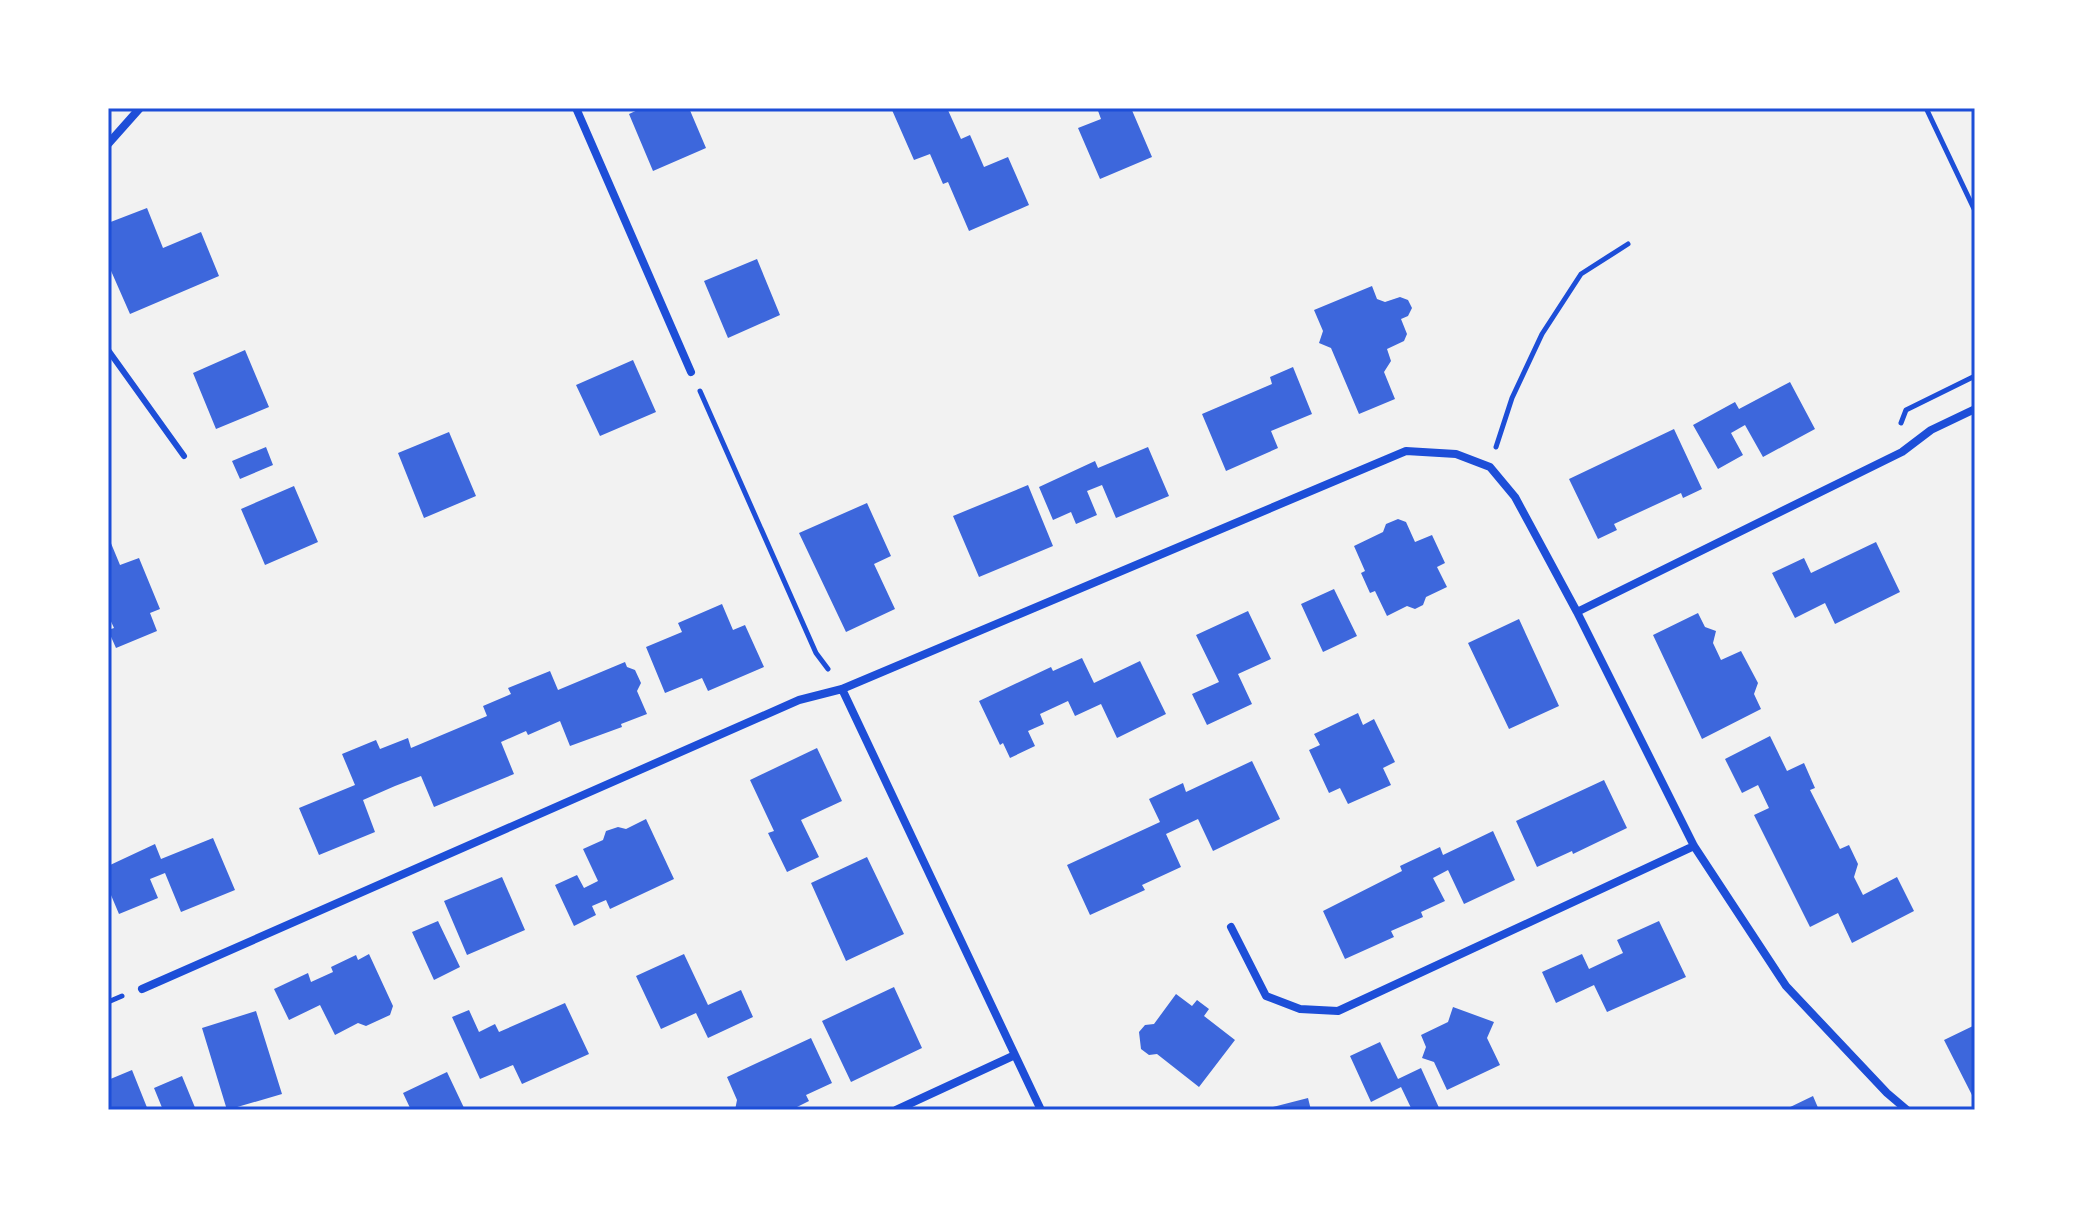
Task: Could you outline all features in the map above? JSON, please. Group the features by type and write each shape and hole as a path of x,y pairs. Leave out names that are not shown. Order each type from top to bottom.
{"street":[{"path":"108,144 140,108"},
{"path":"576,108 691,372"},
{"path":"1577,612 1902,452 1931,430 1975,409"},
{"path":"142,989 799,700 842,689 1406,451 1456,454 1490,467 1515,497 1577,612 1694,846 1786,986 1887,1093 1907,1110"},
{"path":"842,689 1041,1110"},
{"path":"1231,927 1266,996 1300,1009 1338,1011 1694,846"},
{"path":"896,1110 1015,1055"}],"lane":[{"path":"108,350 184,456"}],"path":[{"path":"1926,108 1975,211"},
{"path":"1490,467 1512,398 1542,334 1581,274 1628,244"},
{"path":"691,372 816,653 842,689"}],"building":[{"path":"642,108 689,108 706,148 653,171 629,114"},
{"path":"947,108 961,139 970,135 984,167 1008,157 1029,205 969,231 948,182 943,184 930,154 914,160 892,110"},
{"path":"1097,108 1131,108 1152,157 1100,179 1078,128 1101,119"},
{"path":"147,208 163,248 201,232 219,276 130,314 108,264 108,223"},
{"path":"757,259 780,315 728,338 704,281"},
{"path":"1372,286 1377,299 1385,302 1400,297 1408,300 1412,308 1408,316 1401,319 1407,334 1404,341 1387,349 1391,361 1384,372 1395,399 1359,414 1331,348 1319,343 1323,331 1314,310"},
{"path":"245,350 269,407 216,429 193,373"},
{"path":"633,360 656,412 600,436 576,385"},
{"path":"1293,367 1312,414 1271,431 1278,448 1226,471 1202,414 1272,384 1270,377"},
{"path":"1790,382 1815,429 1763,457 1745,425 1731,433 1743,455 1718,469 1693,425 1735,402 1739,409"},
{"path":"1674,429 1702,489 1683,498 1681,493 1614,524 1617,530 1598,539 1569,479"},
{"path":"449,432 476,496 424,518 398,453"},
{"path":"266,447 273,465 240,479 232,461"},
{"path":"1148,447 1169,496 1116,518 1102,485 1087,491 1097,515 1076,524 1071,512 1053,520 1039,487 1095,461 1098,468"},
{"path":"1028,485 1053,546 979,577 953,516"},
{"path":"294,486 318,542 265,565 241,509"},
{"path":"867,503 891,556 874,564 895,609 846,632 799,533"},
{"path":"1398,519 1406,522 1415,542 1432,535 1445,563 1437,567 1447,587 1426,597 1423,605 1415,609 1407,606 1387,616 1375,591 1370,593 1354,546 1383,532 1386,524"},
{"path":"108,536 120,565 139,558 160,609 150,613 157,631 116,648 108,630 114,628 108,615"},
{"path":"1876,542 1900,592 1835,624 1825,603 1795,618 1772,573 1804,558 1811,573"},
{"path":"1334,589 1357,636 1323,652 1301,604"},
{"path":"722,604 733,630 745,625 764,667 708,691 702,678 665,693 646,647 682,632 678,623"},
{"path":"1248,611 1271,659 1238,674 1252,704 1207,725 1192,694 1219,682 1196,635"},
{"path":"1698,613 1705,627 1716,631 1713,643 1721,660 1741,651 1758,683 1754,694 1761,709 1702,739 1653,635"},
{"path":"1519,619 1559,706 1509,729 1468,643"},
{"path":"1082,658 1094,683 1140,661 1166,714 1117,738 1101,704 1075,716 1068,701 1040,714 1044,724 1028,731 1035,746 1010,758 1003,743 1000,745 979,701 1051,667 1053,671"},
{"path":"625,662 627,667 635,670 641,683 637,691 647,714 621,724 622,727 570,746 560,721 528,735 526,731 501,742 514,774 434,807 421,776 395,786 363,800 375,832 319,855 299,808 355,785 342,754 376,740 380,749 408,738 411,748 487,716 483,706 511,694 508,688 550,671 558,690"},
{"path":"1358,713 1363,725 1374,719 1395,762 1383,768 1391,785 1348,804 1340,788 1329,793 1309,750 1320,745 1314,734"},
{"path":"1770,736 1787,771 1804,763 1815,788 1810,790 1840,849 1849,845 1858,864 1854,877 1863,895 1897,877 1914,911 1852,943 1838,913 1810,927 1754,815 1769,808 1758,785 1742,793 1725,759"},
{"path":"817,748 842,801 801,820 819,857 787,872 768,833 774,831 750,780"},
{"path":"1252,761 1280,819 1213,851 1198,819 1166,834 1181,867 1142,885 1145,890 1090,915 1067,865 1160,822 1149,799 1183,783 1186,792"},
{"path":"1604,780 1627,828 1537,867 1516,821"},
{"path":"646,819 674,879 610,909 606,900 592,906 596,915 574,926 555,885 577,875 584,888 598,881 583,849 603,840 606,831 618,827 626,829"},
{"path":"1493,831 1515,880 1464,904 1448,870 1433,878 1445,901 1421,912 1423,917 1391,931 1394,937 1345,959 1323,911 1402,871 1400,866 1440,847 1443,855"},
{"path":"213,838 235,890 181,912 165,873 150,879 158,898 119,914 108,888 108,866 155,844 161,859"},
{"path":"867,857 904,934 846,961 811,883"},
{"path":"502,877 525,930 467,955 444,901"},
{"path":"438,921 460,967 434,980 412,932"},
{"path":"1659,921 1686,977 1607,1012 1594,985 1556,1003 1542,972 1582,954 1589,969 1623,953 1617,940"},
{"path":"369,954 393,1006 390,1015 366,1026 358,1023 335,1035 320,1005 289,1020 274,989 308,973 311,982 333,972 331,967 356,955 358,960"},
{"path":"684,954 708,1005 741,990 753,1017 708,1038 696,1013 661,1029 636,976"},
{"path":"894,987 922,1048 851,1082 822,1021"},
{"path":"1176,994 1192,1006 1197,1000 1209,1009 1204,1016 1235,1040 1199,1087 1157,1054 1149,1055 1141,1049 1139,1032 1145,1025 1154,1024"},
{"path":"565,1003 589,1054 522,1084 513,1065 480,1079 452,1017 469,1010 479,1032 495,1024 499,1032"},
{"path":"1453,1007 1494,1022 1487,1038 1500,1065 1447,1090 1434,1062 1422,1058 1426,1047 1421,1035 1448,1022"},
{"path":"256,1011 282,1094 227,1110 202,1028"},
{"path":"1975,1025 1975,1101 1944,1040"},
{"path":"811,1038 832,1083 806,1095 809,1101 791,1110 735,1110 737,1100 727,1077"},
{"path":"1380,1042 1398,1079 1421,1068 1440,1110 1412,1110 1401,1087 1371,1102 1350,1056"},
{"path":"132,1070 148,1110 108,1110 108,1080"},
{"path":"447,1072 465,1110 411,1110 403,1093"},
{"path":"182,1076 196,1110 163,1110 154,1088"},
{"path":"1813,1096 1819,1110 1784,1110"},
{"path":"1308,1098 1311,1110 1265,1110 1265,1109"}]}
